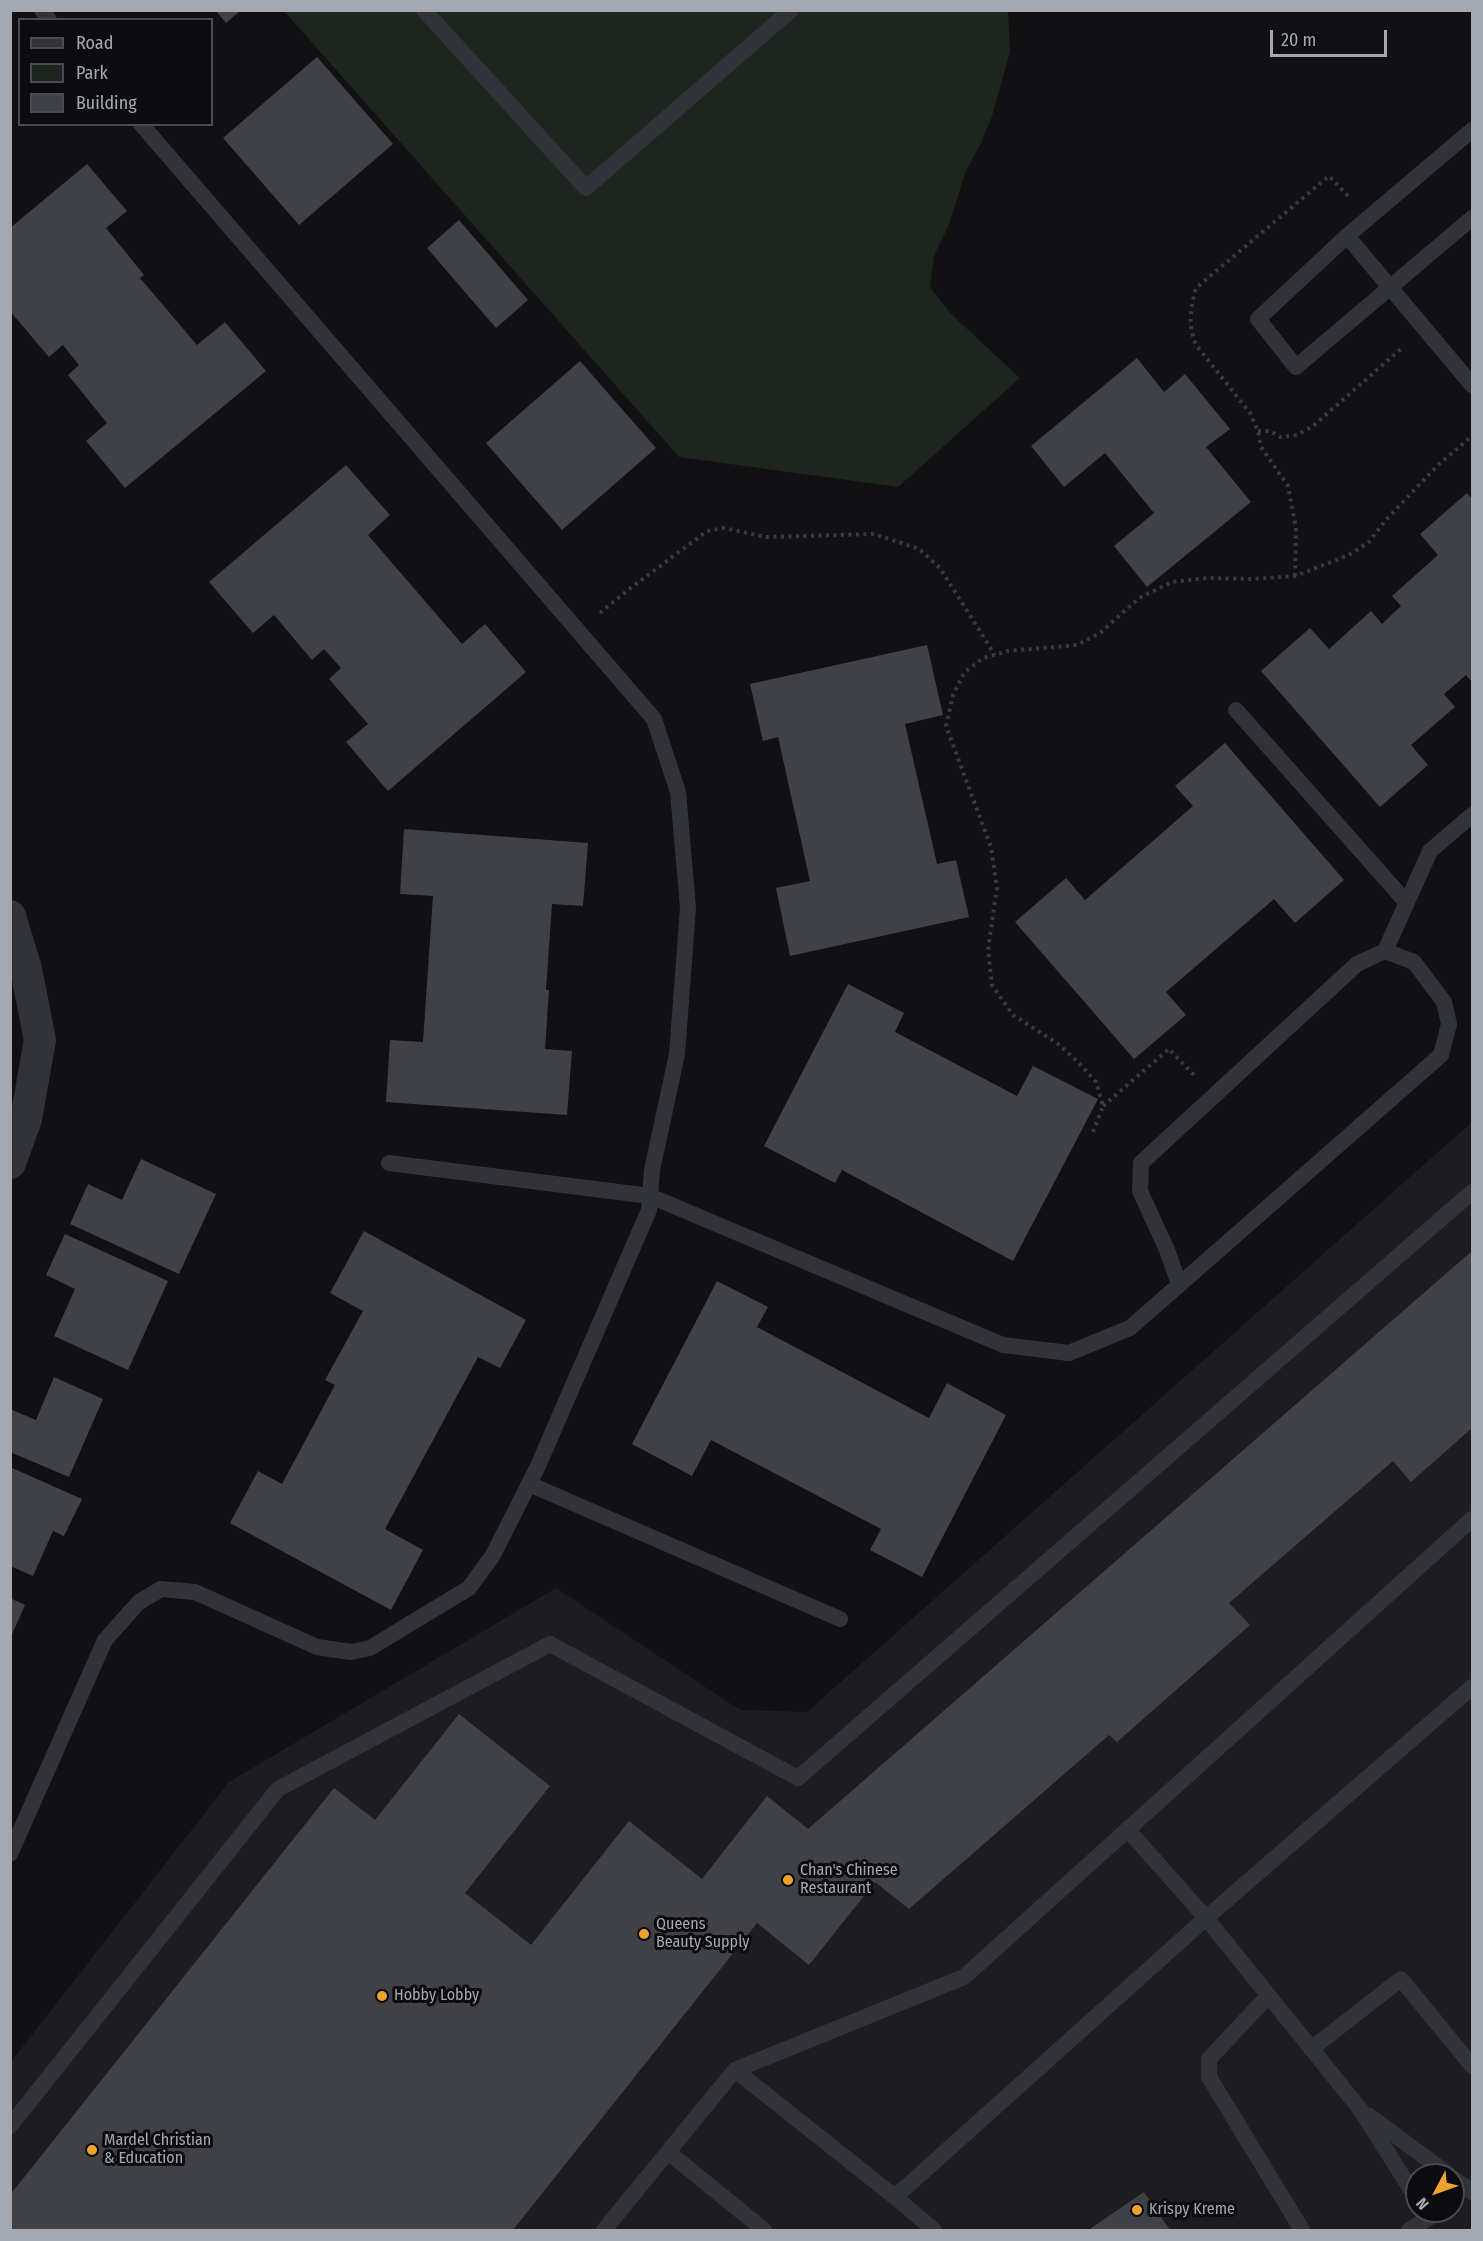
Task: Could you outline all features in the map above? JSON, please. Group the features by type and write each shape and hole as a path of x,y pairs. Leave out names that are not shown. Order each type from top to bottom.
{"street":[{"path":"10,916 26,969 40,1040 26,1119 10,1163"}],"lane":[{"path":"424,10 586,189 791,10"},
{"path":"10,1854 105,1640 139,1602 161,1589 195,1592 317,1647 351,1652 370,1648 469,1588 493,1555 529,1484 649,1210 652,1170 677,1054 688,908 678,792 654,719 143,126"},
{"path":"1473,129 1347,236 1258,320 1296,367 1473,218"},
{"path":"1347,236 1473,385"},
{"path":"1236,710 1407,903"},
{"path":"1179,1284 1167,1250 1140,1191 1141,1163 1356,964 1385,951 1430,851 1473,815"},
{"path":"388,1163 650,1196 1003,1344 1069,1353 1130,1328 1442,1055 1449,1024 1444,1002 1414,962 1385,951"},
{"path":"10,2126 278,1789 550,1644 798,1778 1473,1192"},
{"path":"529,1484 840,1619"},
{"path":"604,2230 735,2070 964,1977 1473,1519"},
{"path":"895,2197 1206,1918 1473,1687"},
{"path":"1128,1830 1206,1918 1360,2109 1405,2180"},
{"path":"1311,2049 1401,1979 1473,2066"},
{"path":"1268,1996 1209,2059 1209,2077 1302,2230"},
{"path":"735,2070 934,2230"},
{"path":"1360,2109 1433,2163"},
{"path":"668,2152 764,2230"},
{"path":"1409,2230 1424,2223"}],"path":[{"path":"1258,431 1270,431 1280,437 1297,435 1313,426 1425,328"},
{"path":"1103,1106 1096,1082 1078,1062 1057,1043 1013,1015 992,985 988,950 997,888 991,847 946,726 953,695 964,673 983,658 1008,651 1077,645 1100,633 1139,598 1172,582 1207,578 1250,579 1295,576 1349,555 1369,542 1438,465 1473,436"},
{"path":"579,631 628,590 707,531 724,528 766,537 874,534 918,549 940,568 995,655"},
{"path":"1093,1132 1103,1106 1169,1048 1214,1096"}],"shaded area":[{"path":"1472,1122 1472,2230 11,2230 10,2063 229,1782 556,1588 740,1710 807,1712"}],"green space":[{"path":"284,11 1008,11 1010,52 992,116 966,171 948,227 934,256 930,287 951,314 1020,378 898,487 679,457"}],"building":[{"path":"215,10 241,10 226,23"},
{"path":"317,57 393,144 299,225 223,138"},
{"path":"87,164 127,211 106,228 144,275 140,278 197,345 225,322 266,371 125,488 86,441 107,423 68,375 79,365 63,345 49,357 10,311 10,228"},
{"path":"459,220 528,300 496,328 427,248"},
{"path":"1137,358 1164,392 1185,374 1230,429 1206,447 1251,502 1147,587 1114,546 1154,513 1105,453 1064,487 1031,446"},
{"path":"580,361 656,448 562,530 486,443"},
{"path":"346,465 390,515 368,535 462,644 485,624 526,672 388,791 346,742 368,724 329,679 341,668 324,649 312,660 274,615 253,633 209,582"},
{"path":"1467,493 1472,499 1472,682 1466,675 1444,694 1455,707 1411,745 1428,765 1380,807 1261,671 1310,628 1329,649 1371,611 1382,624 1401,606 1392,596 1438,555 1420,534"},
{"path":"927,645 943,715 905,724 937,864 956,860 969,917 790,956 776,888 810,881 778,737 763,741 750,684"},
{"path":"1225,743 1344,880 1295,923 1274,899 1166,992 1186,1015 1134,1059 1015,922 1066,878 1085,900 1193,806 1175,786"},
{"path":"404,829 588,843 583,906 552,904 546,990 549,990 545,1049 572,1051 567,1115 386,1102 390,1040 423,1042 433,896 400,894"},
{"path":"848,984 904,1013 895,1032 1017,1096 1033,1066 1098,1099 1013,1261 842,1170 835,1183 764,1146"},
{"path":"141,1159 216,1194 179,1274 70,1224 88,1184 122,1200"},
{"path":"364,1231 526,1320 500,1368 478,1357 385,1529 423,1550 391,1610 230,1523 258,1471 282,1484 335,1385 325,1380 363,1311 330,1293"},
{"path":"65,1234 168,1281 128,1370 54,1336 75,1289 46,1275"},
{"path":"1472,1251 1472,1428 1411,1482 1393,1461 1229,1603 1250,1625 1117,1742 1109,1735 909,1909 875,1882 809,1965 757,1923 513,2230 10,2230 10,2195 334,1788 375,1820 459,1714 550,1786 465,1893 531,1945 629,1821 702,1879 767,1796 808,1829"},
{"path":"717,1281 768,1307 757,1327 929,1418 947,1383 1006,1415 922,1577 870,1550 881,1529 711,1440 692,1476 632,1444"},
{"path":"54,1377 103,1399 69,1477 10,1452 10,1409 36,1420"},
{"path":"10,1467 82,1499 64,1536 53,1531 33,1576 10,1566"},
{"path":"10,1598 25,1605 10,1639"},
{"name":"Krispy Kreme","path":"1144,2192 1170,2230 1092,2230 1091,2228"}],"place":[{"name":"Chan's Chinese Restaurant","path":"788,1880"},
{"name":"Queens Beauty Supply","path":"644,1934"},
{"name":"Hobby Lobby","path":"382,1996"},
{"name":"Mardel Christian & Education","path":"92,2150"},
{"name":"Krispy Kreme","path":"1137,2210"}]}
